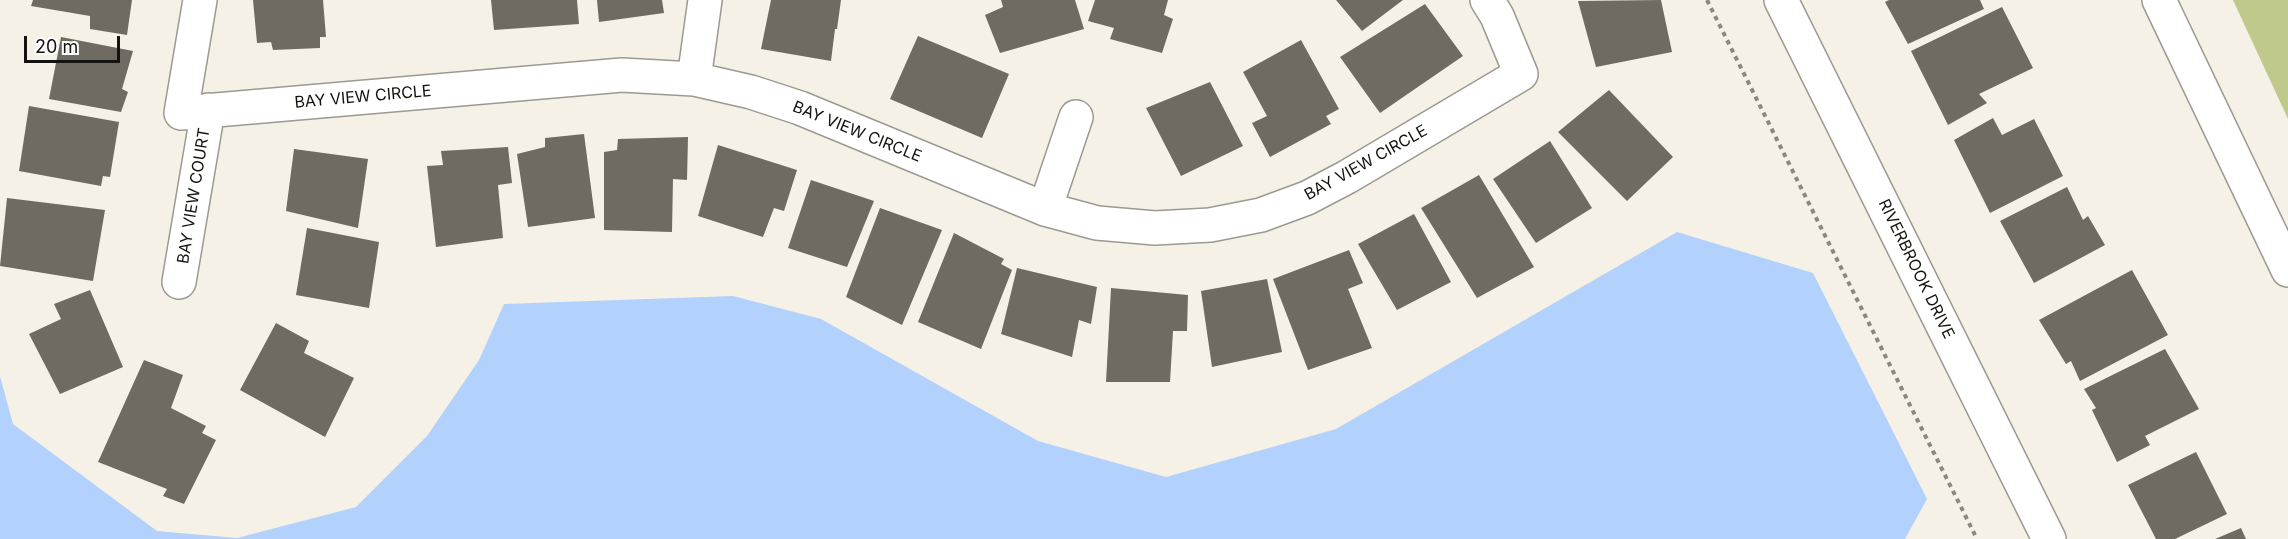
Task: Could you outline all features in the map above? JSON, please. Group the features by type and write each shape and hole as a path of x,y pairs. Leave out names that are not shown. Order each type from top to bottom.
{"street":[{"name":"BAY VIEW CIRCLE","path":"200,0 181,113 622,75 694,79 751,92 800,108 1045,209 1097,223 1155,228 1220,223 1261,215 1307,198 1347,177 1521,74 1497,16 1487,0"},
{"path":"694,79 705,0"},
{"name":"RIVERBROOK DRIVE","path":"1781,0 2049,539"},
{"path":"2159,0 2288,270"},
{"name":"BAY VIEW COURT","path":"179,282 208,110"},
{"path":"1045,209 1076,117"}],"path":[{"path":"1707,0 1977,539"}],"green space":[{"path":"2233,0 2288,0 2288,119"}],"water":[{"path":"1677,232 1813,273 1927,499 1905,539 0,539 0,376 13,424 157,531 237,538 356,507 427,436 479,360 504,304 733,296 821,319 1038,441 1166,477 1336,429"}],"building":[{"path":"33,0 132,0 127,35 90,29 90,16 31,6"},
{"path":"253,0 323,0 326,37 320,37 320,48 273,50 271,42 257,43"},
{"path":"491,0 577,0 579,24 494,30"},
{"path":"597,0 662,0 664,13 599,22"},
{"path":"771,0 841,0 831,61 761,49"},
{"path":"1001,0 1075,0 1084,29 1000,53 985,15 1003,7"},
{"path":"1095,0 1168,0 1164,15 1173,19 1162,53 1110,39 1114,28 1088,21"},
{"path":"1336,0 1403,0 1362,31"},
{"path":"1661,0 1672,52 1596,67 1578,1"},
{"path":"1889,0 1980,0 1984,9 1908,44 1885,2"},
{"path":"1425,4 1463,56 1380,113 1340,57"},
{"path":"2002,7 2033,68 1979,94 1987,103 1948,125 1911,51"},
{"path":"918,36 1009,74 982,138 890,99"},
{"path":"61,37 133,51 122,89 128,92 121,112 49,99"},
{"path":"1301,40 1339,109 1326,116 1331,124 1270,157 1252,123 1267,116 1243,72"},
{"path":"1210,82 1243,146 1181,176 1146,108"},
{"path":"1609,90 1673,157 1627,201 1558,132"},
{"path":"29,106 119,122 110,177 103,176 101,186 19,171"},
{"path":"1993,118 2002,135 2034,119 2063,176 1990,213 1954,140"},
{"path":"584,134 595,218 528,227 517,154 545,147 545,138"},
{"path":"688,137 687,180 673,179 672,232 604,230 604,152 617,150 618,139"},
{"path":"1550,141 1592,208 1536,243 1493,179"},
{"path":"718,145 797,170 784,211 774,208 763,237 698,216"},
{"path":"508,147 512,183 498,185 503,238 436,247 427,166 443,165 441,151"},
{"path":"294,149 368,159 358,228 286,211"},
{"path":"1479,175 1534,267 1477,298 1421,208"},
{"path":"811,180 874,201 847,267 788,248"},
{"path":"2067,187 2083,220 2088,216 2105,245 2034,283 2000,221"},
{"path":"7,198 105,210 93,281 0,266"},
{"path":"880,208 942,230 902,325 846,297"},
{"path":"1414,214 1451,282 1397,310 1358,244"},
{"path":"307,228 379,242 369,308 296,295"},
{"path":"954,233 1004,259 1001,264 1012,270 981,349 918,322"},
{"path":"1349,250 1363,283 1348,289 1372,348 1308,370 1273,279"},
{"path":"1017,268 1097,287 1091,324 1079,320 1072,357 1001,334"},
{"path":"2132,270 2168,335 2080,381 2071,361 2066,364 2039,320"},
{"path":"1267,279 1282,352 1212,367 1201,291"},
{"path":"1111,288 1188,295 1187,331 1173,331 1170,382 1106,382"},
{"path":"90,290 123,367 60,394 29,334 61,319 54,304"},
{"path":"276,323 309,341 304,353 354,378 325,437 240,390"},
{"path":"2165,349 2199,409 2145,436 2150,445 2117,462 2092,410 2096,408 2084,389"},
{"path":"144,360 183,375 171,408 206,426 202,433 216,440 184,504 163,496 167,489 98,462"},
{"path":"2196,452 2227,514 2175,539 2156,539 2128,485"},
{"path":"2241,528 2246,539 2215,539"}]}
